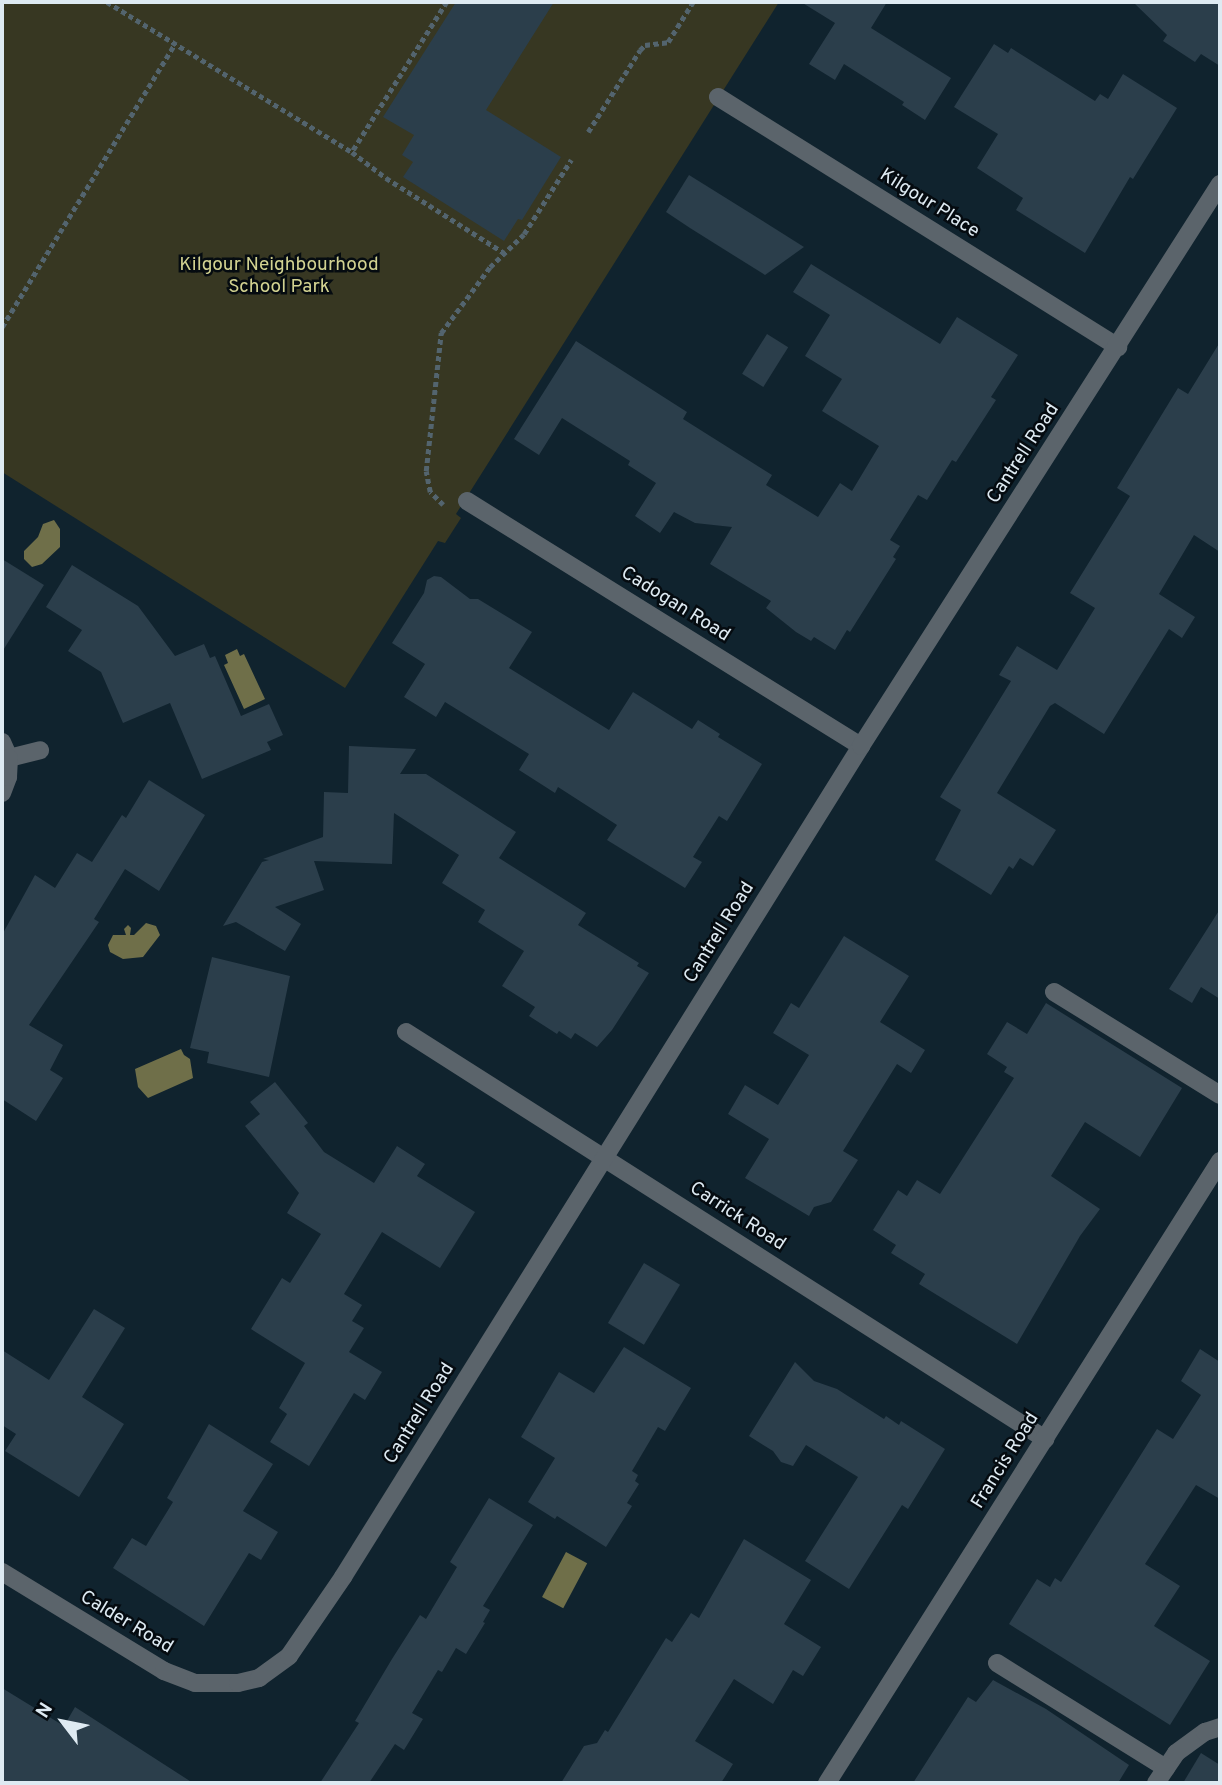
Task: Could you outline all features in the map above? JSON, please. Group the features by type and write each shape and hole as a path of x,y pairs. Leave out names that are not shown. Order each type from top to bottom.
{"street":[{"name":"Kilgour Place","path":"718,97 1118,347"},
{"name":"Cantrell Road","path":"238,1683 259,1678 276,1667 301,1642 861,746 1220,184"},
{"name":"Cadogan Road","path":"458,505 861,746"},
{"path":"2,793 8,777 6,750 40,750"},
{"path":"1054,992 1220,1095"},
{"name":"Carrick Road","path":"406,1032 1045,1439"},
{"name":"Francis Road","path":"827,1783 1220,1161"},
{"name":"Calder Road","path":"2,1572 164,1671 195,1683 238,1683"},
{"path":"996,1663 1166,1768"},
{"path":"1156,1783 1189,1742 1220,1727"}],"path":[{"path":"107,2 352,152 386,178 504,253"},
{"path":"352,152 447,2"},
{"path":"588,132 640,50 645,45 668,42 693,2"},
{"path":"2,327 175,44"},
{"path":"458,505 435,499 427,485 426,471 440,337 490,267 524,234 571,160"}],"green space":[{"name":"Kilgour Neighbourhood School Park","path":"2,2 779,2 456,514 461,518 445,543 438,541 345,688 2,472"}],"shaded area":[{"path":"54,520 60,529 60,547 42,564 32,567 24,559 24,551 38,537 43,524"},
{"path":"237,649 240,656 244,654 265,699 244,709 224,665 228,663 225,655"},
{"path":"146,923 156,926 160,935 143,957 123,959 110,952 108,945 113,935 126,935 124,929 128,925 131,928 130,935 134,935"},
{"path":"181,1049 190,1059 193,1078 148,1098 138,1087 135,1069"},
{"path":"566,1552 587,1563 563,1608 542,1597"}],"building":[{"path":"456,2 554,2 486,110 561,157 522,220 518,219 504,241 403,177 413,162 402,155 414,135 383,117"},
{"path":"801,2 887,2 871,28 951,78 925,120 902,105 904,102 844,64 835,80 809,64 835,23"},
{"path":"1133,2 1220,2 1220,66 1201,54 1195,62 1163,41 1167,35"},
{"path":"994,44 1008,53 1011,48 1095,101 1100,94 1108,99 1123,74 1177,108 1133,179 1130,177 1085,253 1016,210 1023,198 977,168 998,134 954,107"},
{"path":"689,175 804,247 765,275 666,212"},
{"path":"811,264 940,344 957,317 1018,355 991,397 996,400 956,462 952,460 927,500 918,495 890,540 900,546 893,557 896,559 850,632 847,630 835,650 814,637 811,641 796,632 766,608 771,601 710,564 732,527 695,523 674,512 660,533 635,516 656,483 628,465 630,461 562,418 539,455 514,439 576,341 687,412 683,419 772,475 766,485 818,517 840,483 852,491 879,446 822,411 842,379 805,356 830,315 793,292"},
{"path":"767,334 788,347 763,387 742,374"},
{"path":"1220,342 1220,552 1194,535 1159,594 1195,617 1182,638 1169,629 1104,734 1055,703 1050,706 997,793 1056,830 1033,866 1020,858 1013,869 1009,866 991,895 935,860 961,810 940,797 1011,681 999,675 1017,646 1057,670 1095,608 1070,593 1130,496 1117,488 1178,388 1188,394"},
{"path":"2,559 44,585 2,652"},
{"path":"72,565 138,606 175,656 204,644 210,658 215,656 241,716 269,704 283,735 267,742 271,750 202,779 170,703 123,723 101,672 68,651 82,630 46,607"},
{"path":"434,576 441,577 470,599 478,599 532,632 509,668 609,730 633,692 692,729 698,720 720,734 718,737 762,764 727,821 719,816 693,857 702,862 685,888 607,840 617,825 558,787 555,793 519,770 529,754 445,702 436,717 404,697 425,664 392,643 424,593 427,580"},
{"path":"349,746 416,749 400,774 426,774 516,832 499,858 586,913 578,925 639,963 637,966 649,973 612,1030 597,1047 575,1033 571,1039 559,1031 557,1034 529,1016 535,1007 502,986 524,951 478,922 485,910 442,883 459,855 394,813 392,864 314,861 324,890 275,907 301,924 285,951 236,922 223,926 262,862 269,860 263,859 323,837 324,792 348,793"},
{"path":"149,780 205,815 159,891 125,869 94,919 99,922 29,1025 63,1045 50,1070 63,1078 36,1121 2,1099 2,935 35,875 55,888 77,853 92,862 122,815 126,818"},
{"path":"1220,909 1220,999 1201,987 1192,1003 1169,989"},
{"path":"844,936 909,976 880,1022 925,1050 911,1073 897,1064 843,1151 858,1160 831,1202 814,1207 809,1216 745,1178 769,1139 728,1114 745,1085 778,1105 809,1055 773,1033 791,1003 799,1008"},
{"path":"212,957 290,976 269,1077 207,1063 209,1052 190,1048"},
{"path":"1046,1003 1182,1088 1140,1157 1085,1122 1051,1176 1100,1209 1080,1236 1017,1344 919,1284 925,1274 891,1253 896,1245 873,1230 898,1190 907,1196 917,1180 940,1194 1014,1078 1004,1072 1007,1067 987,1054 1007,1022 1027,1034"},
{"path":"275,1082 308,1123 304,1126 324,1152 374,1183 397,1146 425,1164 417,1176 475,1212 440,1268 382,1232 344,1294 362,1305 352,1321 364,1328 349,1352 382,1372 365,1400 354,1393 309,1466 270,1442 287,1414 279,1408 305,1363 251,1329 282,1278 290,1283 321,1234 287,1213 299,1193 245,1126 260,1114 250,1102"},
{"path":"644,1263 680,1285 644,1345 608,1323"},
{"path":"94,1309 125,1328 82,1397 124,1424 79,1497 5,1451 16,1434 2,1425 2,1350 49,1380"},
{"path":"624,1347 691,1388 665,1431 658,1427 632,1471 638,1475 635,1481 639,1484 627,1503 632,1506 606,1547 557,1516 555,1519 528,1502 555,1458 521,1437 559,1372 594,1393"},
{"path":"1200,1349 1220,1362 1220,1499 1196,1485 1145,1564 1180,1586 1154,1626 1210,1661 1170,1725 1009,1624 1037,1579 1050,1587 1055,1578 1061,1582 1157,1429 1173,1439 1201,1395 1181,1381"},
{"path":"795,1362 814,1381 837,1389 884,1419 886,1416 899,1425 901,1421 945,1449 908,1509 902,1505 849,1589 805,1561 858,1477 806,1445 793,1466 781,1462 773,1451 749,1436"},
{"path":"209,1424 273,1464 243,1511 278,1532 261,1560 249,1553 204,1626 113,1568 132,1538 146,1546 173,1502 167,1498"},
{"path":"489,1498 533,1525 483,1606 490,1610 483,1622 485,1623 466,1654 456,1648 442,1672 438,1670 412,1713 423,1719 404,1750 395,1744 369,1783 320,1783 359,1723 355,1721 392,1659 420,1615 426,1619 457,1567 450,1562"},
{"path":"744,1539 811,1580 784,1624 821,1647 803,1676 793,1670 773,1704 734,1679 695,1741 733,1764 721,1783 561,1783 584,1746 597,1743 605,1730 608,1732 666,1638 672,1642 691,1613 699,1618"},
{"path":"993,1680 1046,1709 1129,1765 1118,1783 913,1783 968,1697 976,1702"},
{"path":"2,1688 64,1726 75,1707 193,1783 2,1783"},
{"path":"1201,1753 1220,1765 1220,1783 1183,1783"}]}
